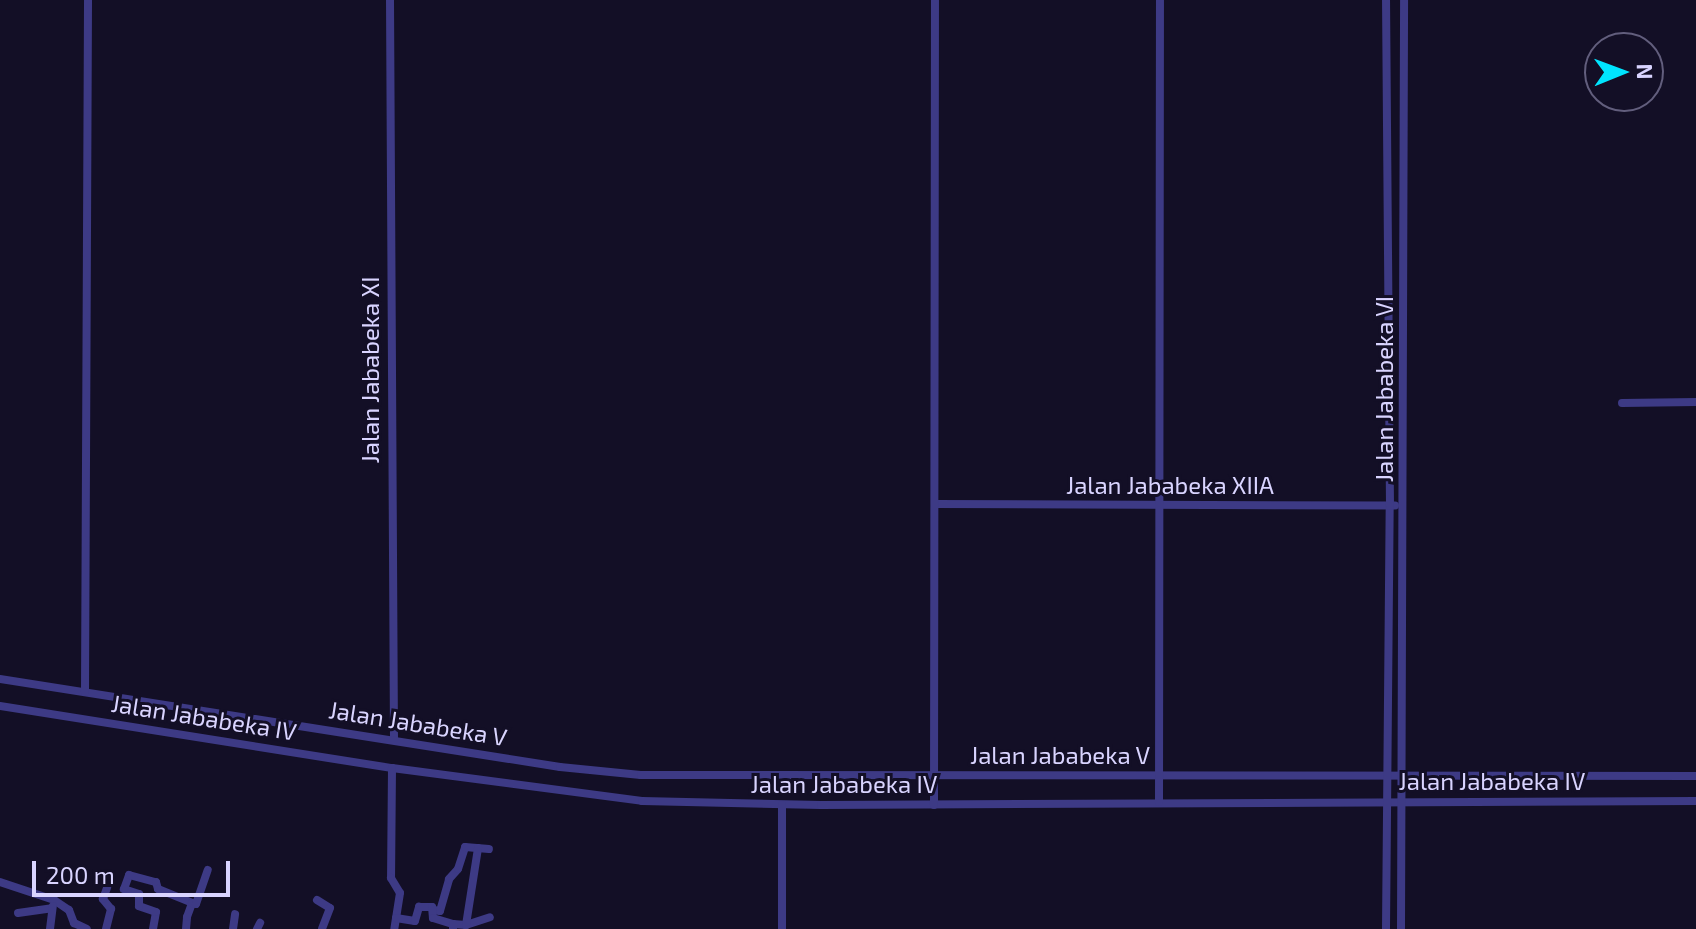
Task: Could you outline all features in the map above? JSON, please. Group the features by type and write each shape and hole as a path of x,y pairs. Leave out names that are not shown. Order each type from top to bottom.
{"street":[{"path":"85,692 89,392 88,0"},
{"name":"Jalan Jababeka XI","path":"390,0 394,740"},
{"path":"934,805 935,0"},
{"path":"1159,802 1160,0"},
{"name":"Jalan Jababeka VI","path":"1386,0 1390,506 1386,929"},
{"name":"Jalan Jababeka VI","path":"1401,929 1405,506 1404,0"},
{"path":"1622,403 1696,402"},
{"name":"Jalan Jababeka XIIA","path":"935,504 1405,506"},
{"name":"Jalan Jababeka V","path":"0,679 560,767 641,775 1696,776"},
{"name":"Jalan Jababeka IV","path":"0,706 606,799 782,805 1696,801"},
{"path":"392,768 391,878 400,893 394,929"},
{"path":"782,805 782,929"},
{"path":"396,918 415,921 421,906 440,911 449,879 458,869 465,847 489,849"},
{"path":"466,925 478,848"},
{"path":"153,929 156,912 139,906 139,894 124,889 130,874 156,882 158,889 196,904 208,870"},
{"path":"0,882 69,910 74,923 87,929"},
{"path":"106,929 111,909 103,899 107,888"},
{"path":"317,900 330,908 322,929"},
{"path":"186,929 192,903"},
{"path":"18,913 53,904"},
{"path":"50,929 53,904"},
{"path":"434,910 433,918 453,927 490,917"},
{"path":"233,929 235,914"}]}
